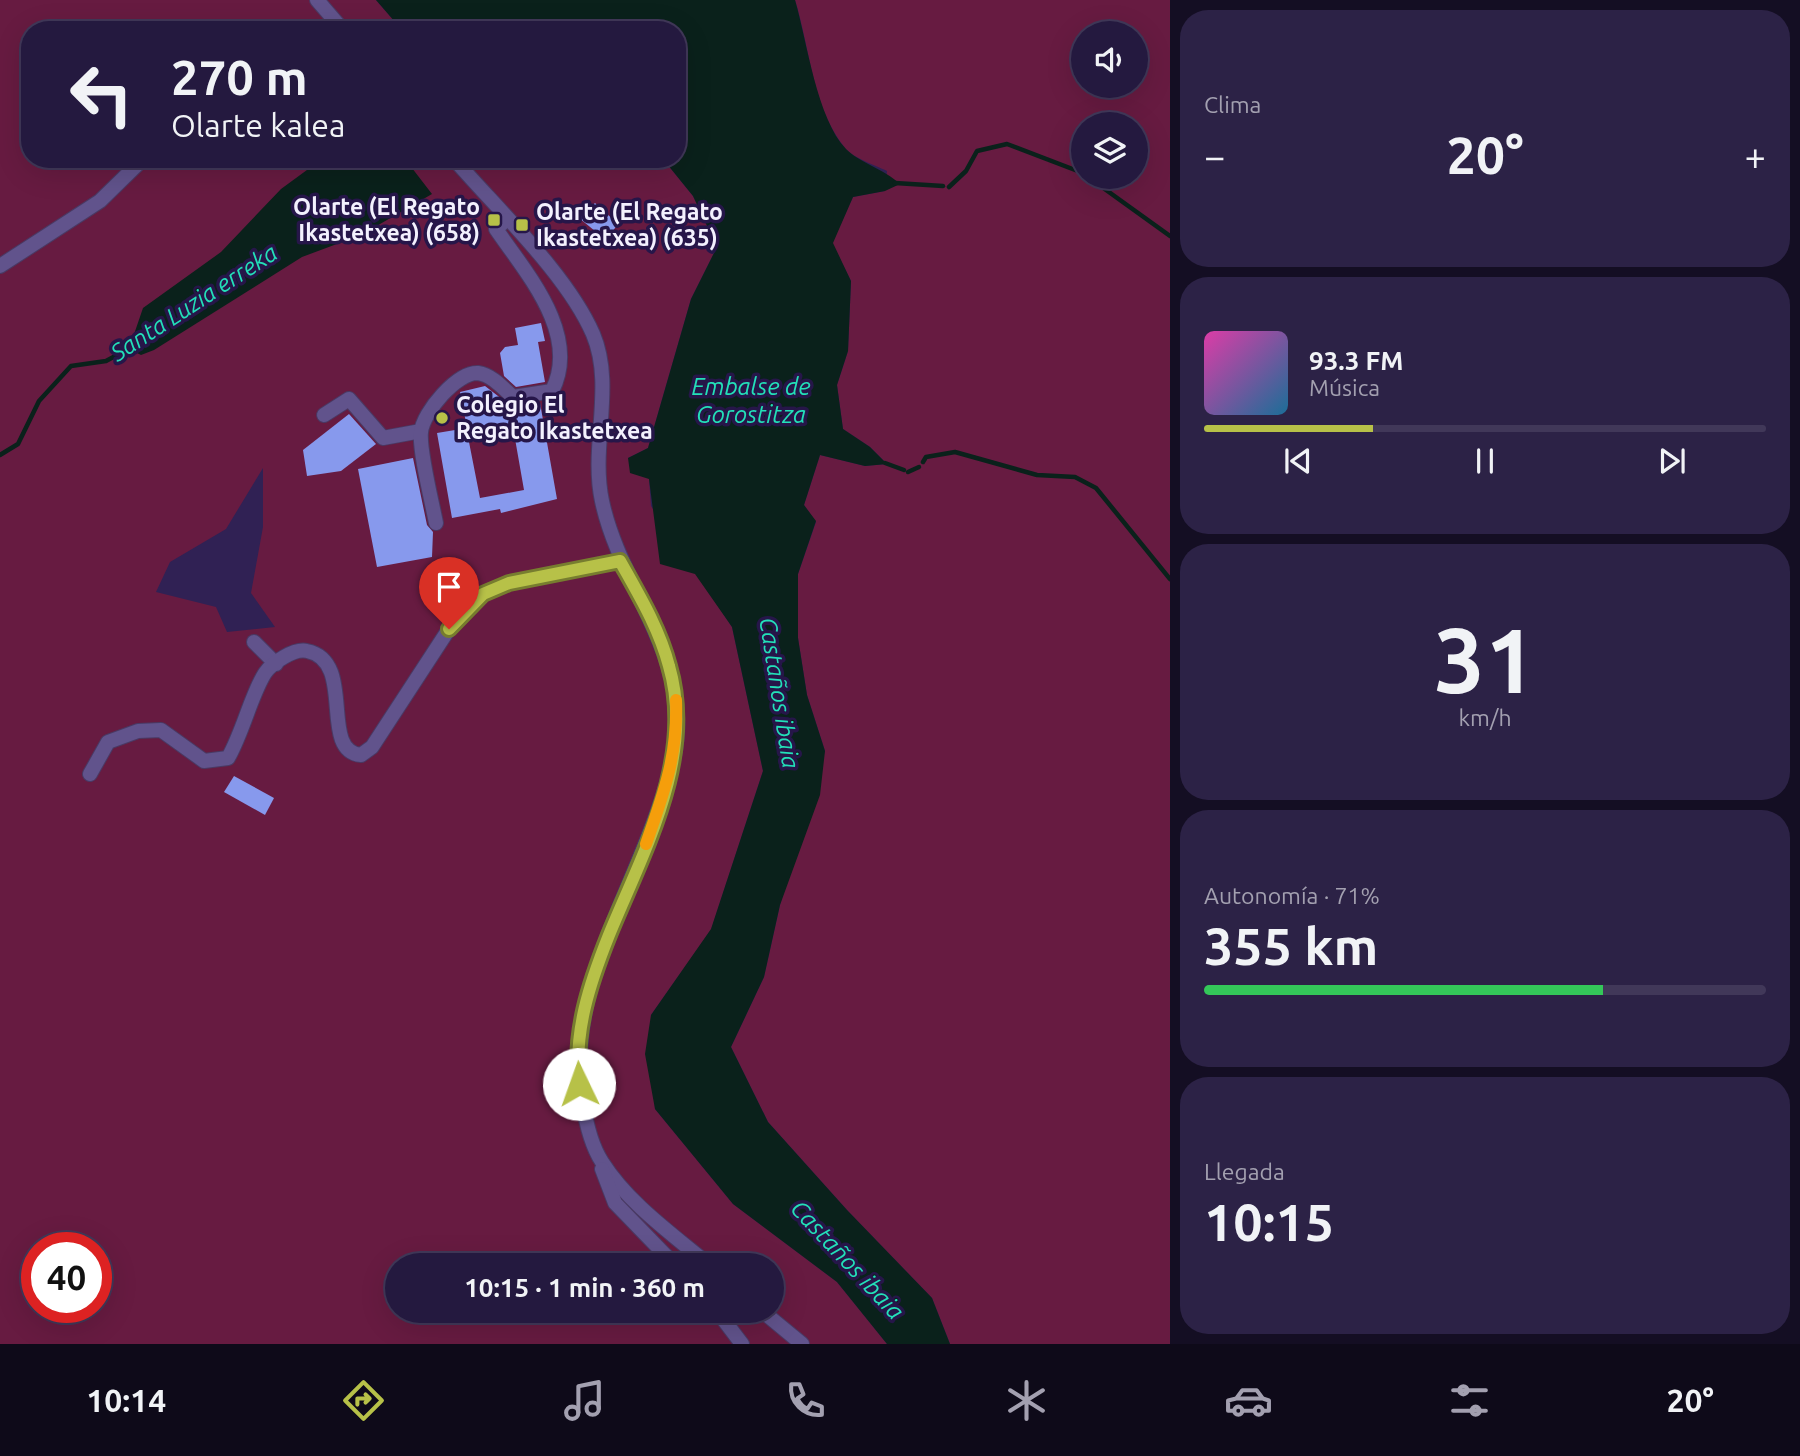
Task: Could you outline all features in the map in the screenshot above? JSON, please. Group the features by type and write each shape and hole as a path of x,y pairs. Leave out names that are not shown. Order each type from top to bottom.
{"street":[{"path":"317,0 335,21"},
{"path":"0,267 100,201 134,168"},
{"path":"462,168 573,296 593,336 601,379 599,485 620,561 655,626 670,667 676,698 677,734 671,774 594,973 579,1029 579,1084 585,1118 615,1203 663,1253"},
{"path":"436,523 421,431 440,395 453,384 474,373 487,375 513,397 552,391 557,381 558,342 553,322 546,303 496,229 506,220"},
{"path":"324,415 349,399 383,438 421,431"},
{"path":"90,774 108,742 138,731 161,730 204,761 228,758 240,738 265,672 288,655 304,650 320,656 333,677 342,746 350,754 361,755 372,747 449,629 483,594 509,583 620,561"},
{"path":"254,642 276,664"},
{"path":"600,1160 622,1188 695,1253"},
{"path":"726,1323 742,1344"},
{"path":"777,1323 802,1344"}],"shaded area":[{"path":"0,0 376,0 394,21 21,21 21,168 670,168 693,196 717,247 691,299 648,448 628,458 649,479 651,506 732,627 763,771 711,930 651,1015 655,1109 733,1204 837,1282 887,1344 0,1344","holes":["263,468 263,527 251,593 275,627 227,632 216,607 156,592 170,562 226,529"]},
{"path":"795,0 1170,0 1170,1344 950,1344 932,1298 847,1210 768,1122 731,1047 764,977 780,905 825,751 807,695 798,638 798,574 816,522 804,505 820,455 865,466 887,464 870,447 843,429 837,385 848,351 851,281 832,243 853,197 885,191 887,171 845,148 825,114 813,77"}],"water":[{"name":"Embalse de Gorostitza","path":"376,0 795,0 820,99 836,136 851,154 900,184 885,191 853,197 833,243 851,281 848,351 837,385 843,429 870,447 887,464 865,466 820,455 804,505 816,521 798,574 798,638 807,695 825,751 820,795 780,905 764,977 731,1047 768,1122 847,1210 932,1298 950,1344 887,1344 837,1282 733,1204 655,1109 645,1054 651,1015 711,929 763,771 732,627 695,574 660,564 649,479 630,473 628,458 648,448 691,299 717,247 693,196 670,168 686,168 686,21 394,21"},
{"path":"310,168 412,168 432,194 361,235 302,257 154,350 141,355 129,349 143,308 221,252 281,189"}],"building":[{"path":"595,203 618,224 606,240 579,218"},
{"path":"541,323 545,341 538,342 545,382 516,387 504,376 500,353 505,347 518,345 515,328"},
{"path":"485,386 511,406 540,403 557,499 501,513 500,509 452,518 437,433 467,428 460,392","holes":["514,433 524,490 480,498 469,442"]},
{"path":"349,414 376,444 341,471 307,476 303,450"},
{"path":"413,458 427,525 433,532 432,557 377,567 358,469"},
{"path":"234,776 274,798 265,815 224,792"}],"waterway":[{"path":"949,187 966,171 977,151 1007,144 1071,168"},
{"path":"895,183 943,186"},
{"path":"1105,189 1170,236"},
{"name":"Santa Luzia erreka","path":"0,455 18,444 39,401 71,366 106,361 132,347"},
{"path":"923,462 926,457 955,452 1037,475 1075,477 1096,488 1170,579"},
{"path":"885,463 904,470"},
{"path":"908,472 919,467"}],"slow traffic":[{"path":"646,844 671,774 677,734 676,700"}],"place":[{"name":"Olarte (El Regato Ikastetxea) (658)","path":"494,220"},
{"name":"Olarte (El Regato Ikastetxea) (635)","path":"522,225"},
{"name":"Colegio El Regato Ikastetxea","path":"442,418"}],"route":[{"path":"449,629 483,594 509,583 620,561 655,626 670,667 676,698 677,734 671,774 587,992 579,1029 579,1084"}],"water label":[{"name":"Castaños ibaia","path":"779,693"},
{"name":"Castaños ibaia","path":"847,1260"}]}
